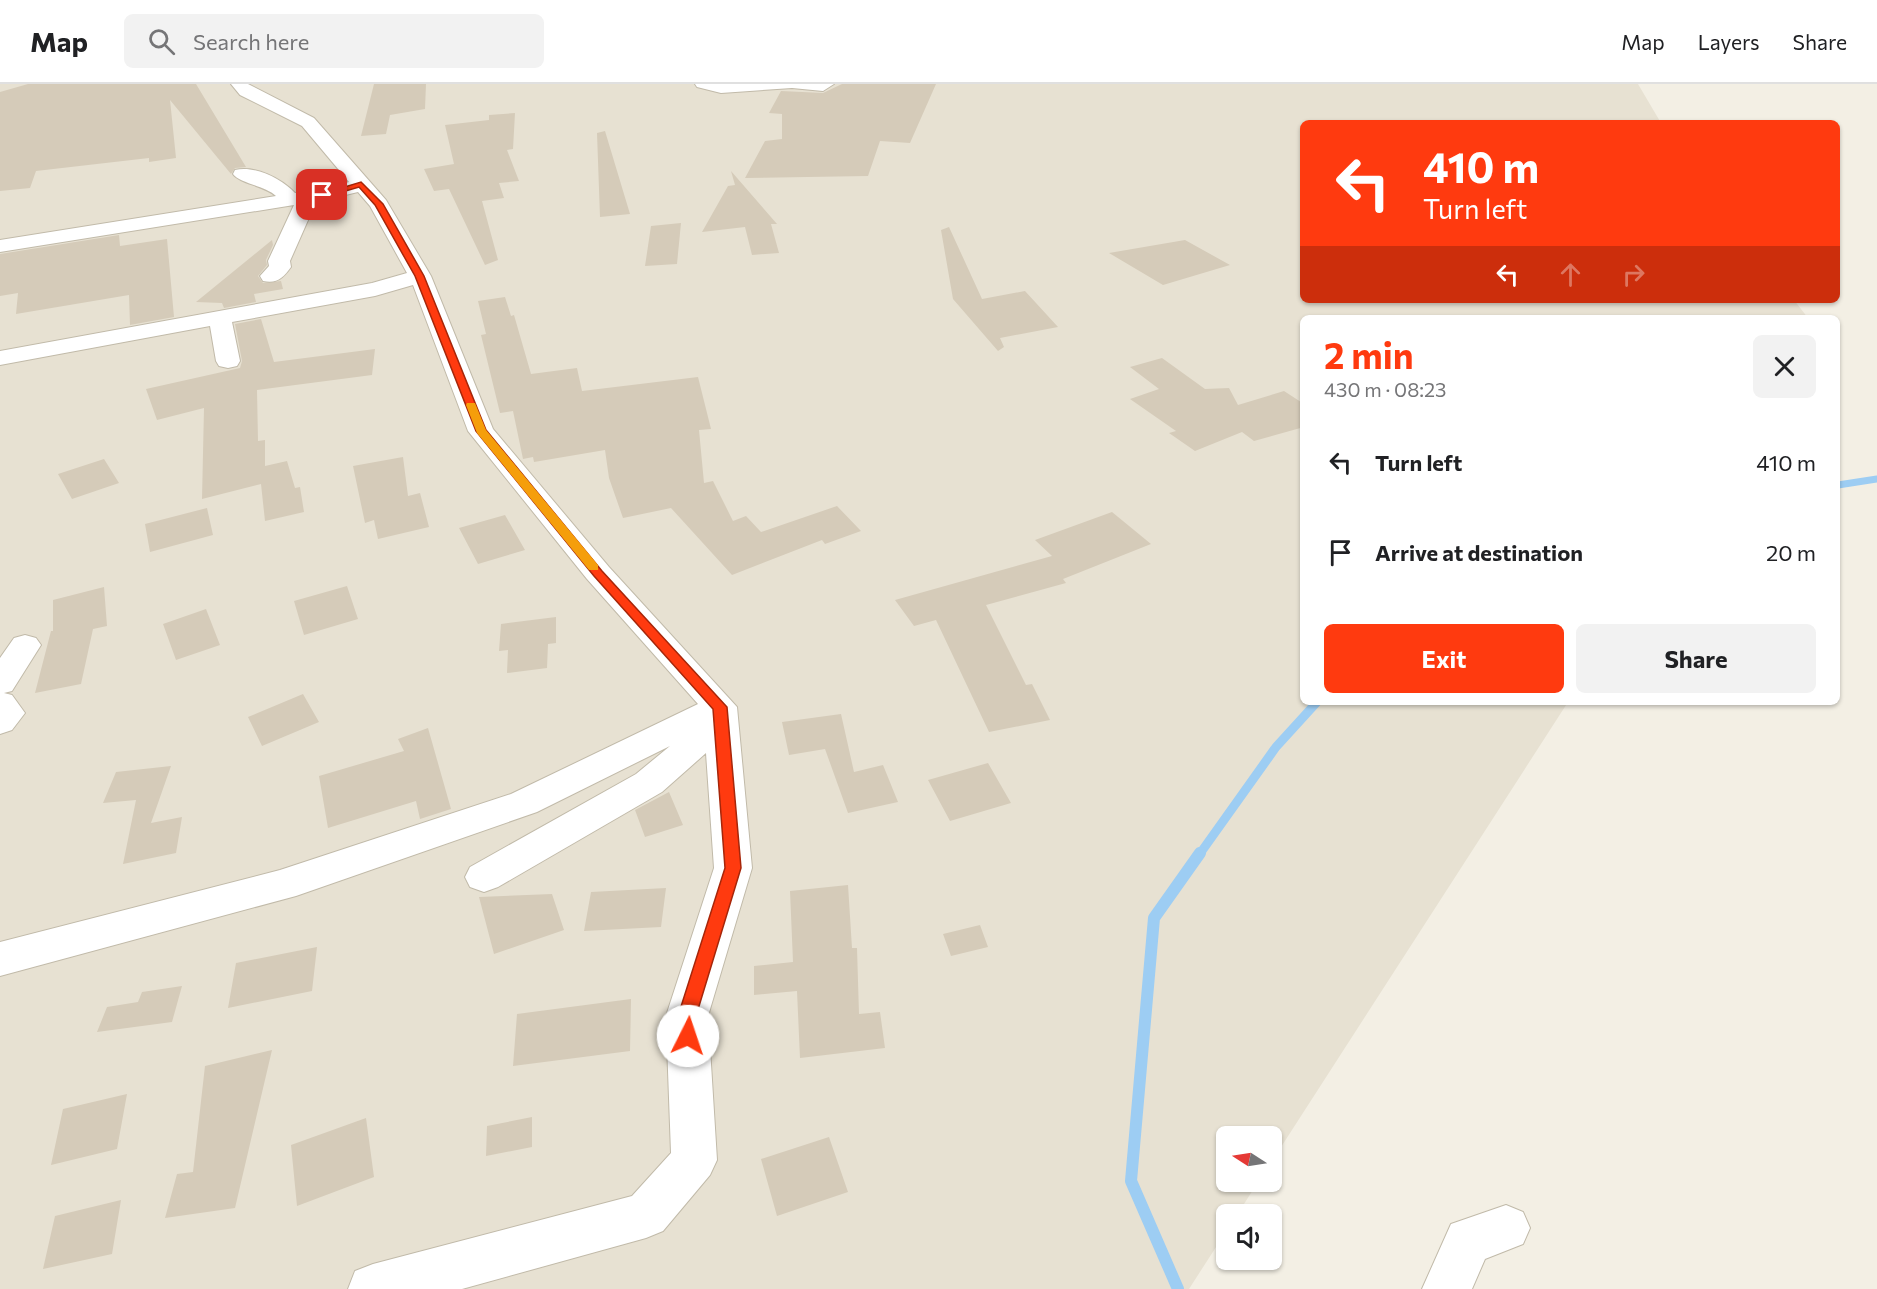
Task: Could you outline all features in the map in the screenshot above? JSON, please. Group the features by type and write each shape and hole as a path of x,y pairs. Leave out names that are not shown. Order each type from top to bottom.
{"street":[{"path":"239,84 246,91 308,122 379,204 420,276 481,431 598,573 720,707 733,868 687,1016 694,1160 646,1215 373,1289"},
{"path":"703,84 721,88 789,84"},
{"path":"795,84 824,86 826,84"},
{"path":"242,174 263,179 299,199"},
{"path":"0,246 335,193 361,184"},
{"path":"271,276 280,267 279,261 299,199"},
{"path":"0,358 375,289 420,276"},
{"path":"218,318 224,326 223,341 228,362"},
{"path":"0,683 26,645"},
{"path":"0,703 8,713 0,722"},
{"path":"484,877 650,783 695,744 720,707"},
{"path":"0,959 282,885 524,803 720,707"},
{"path":"1446,1289 1468,1241 1506,1228"}],"shaded area":[{"path":"0,84 1638,84 1659,120 1300,120 1300,303 1796,303 1806,315 1300,315 1300,705 1566,705 1282,1145 1282,1126 1216,1126 1216,1192 1252,1192 1244,1204 1216,1204 1216,1247 1189,1289 0,1289"}],"building":[{"path":"28,84 196,84 246,167 235,168 231,174 170,100 176,158 149,162 149,158 36,171 30,188 0,191 0,92"},
{"path":"374,84 426,84 425,109 390,115 386,134 361,136"},
{"path":"842,84 936,84 910,143 880,141 868,176 745,178 765,141 782,139 782,114 769,113 781,91 823,93"},
{"path":"515,113 513,149 507,150 519,181 499,183 504,198 482,201 498,260 485,265 449,189 434,191 424,169 454,164 445,125 489,120 489,115"},
{"path":"605,131 630,214 600,217 597,133"},
{"path":"731,171 777,224 771,224 779,253 752,255 745,227 702,232 728,186 735,185"},
{"path":"681,223 677,264 645,266 651,226"},
{"path":"949,227 982,299 1025,291 1058,327 1000,338 1004,347 998,351 953,299 941,230"},
{"path":"119,235 120,246 167,239 174,317 130,325 129,295 16,314 18,293 0,296 0,254"},
{"path":"272,240 273,245 266,260 267,265 258,276 263,283 281,281 283,289 254,294 256,302 224,308 222,303 196,302"},
{"path":"1185,240 1230,265 1163,285 1109,253"},
{"path":"505,297 511,316 514,315 531,374 577,368 582,391 698,377 711,429 699,430 704,483 713,481 733,521 746,516 761,532 837,506 861,531 825,544 822,540 732,575 671,508 623,518 609,478 605,450 534,462 533,457 523,459 513,411 500,413 481,335 486,334 478,301"},
{"path":"261,319 274,362 375,349 372,375 257,390 258,441 265,440 265,466 287,461 295,488 300,487 304,512 265,521 261,484 202,499 204,408 157,420 146,389 240,368 242,361 235,324"},
{"path":"1162,358 1205,389 1229,388 1238,405 1284,391 1300,401 1300,428 1254,441 1242,432 1195,451 1169,433 1176,431 1130,399 1159,389 1130,367"},
{"path":"403,457 408,496 420,493 429,527 378,539 374,520 365,523 353,466"},
{"path":"104,459 119,483 72,499 58,474"},
{"path":"207,508 213,535 150,552 145,524"},
{"path":"1112,512 1151,544 1063,579 1066,583 986,605 1026,685 1032,684 1050,720 989,732 936,620 914,626 895,600 1052,556 1035,540"},
{"path":"505,515 525,550 478,564 459,528"},
{"path":"347,586 358,619 304,635 294,601"},
{"path":"104,587 107,626 93,629 81,684 35,693 51,631 53,631 53,600"},
{"path":"206,609 220,645 176,660 163,624"},
{"path":"556,617 556,643 548,644 547,668 507,673 508,650 499,651 501,624"},
{"path":"303,694 319,722 262,746 248,717"},
{"path":"841,714 854,772 883,765 898,802 848,813 825,749 789,755 782,722"},
{"path":"428,728 451,809 420,819 416,801 328,828 319,776 404,751 398,739"},
{"path":"988,763 1011,803 950,821 928,780"},
{"path":"171,766 151,823 182,817 176,853 123,864 136,800 103,803 116,772"},
{"path":"669,792 683,825 645,837 635,810"},
{"path":"848,885 852,948 857,948 859,1014 880,1012 885,1048 800,1058 797,991 754,995 754,966 793,962 790,891"},
{"path":"666,888 661,927 584,931 591,892"},
{"path":"552,894 564,930 494,954 479,897"},
{"path":"980,925 988,947 951,956 943,934"},
{"path":"317,947 312,991 228,1008 236,963"},
{"path":"182,986 172,1022 97,1032 107,1007 138,1002 142,992"},
{"path":"631,999 630,1051 513,1066 517,1014"},
{"path":"272,1050 235,1208 165,1218 177,1174 193,1172 205,1066"},
{"path":"127,1094 117,1149 51,1165 63,1109"},
{"path":"532,1117 532,1147 486,1156 487,1126"},
{"path":"366,1118 374,1177 297,1206 291,1145"},
{"path":"829,1137 848,1192 777,1216 761,1159"},
{"path":"121,1200 112,1254 43,1269 55,1216"}],"waterway":[{"path":"1840,485 1877,479"},
{"path":"1199,855 1276,747 1314,705"},
{"path":"1178,1289 1131,1181 1154,918 1200,853"}],"slow traffic":[{"path":"471,405 481,431 593,567"}],"route":[{"path":"322,195 361,184 379,204 420,276 481,431 598,573 720,707 733,868 687,1016 688,1036"}]}
